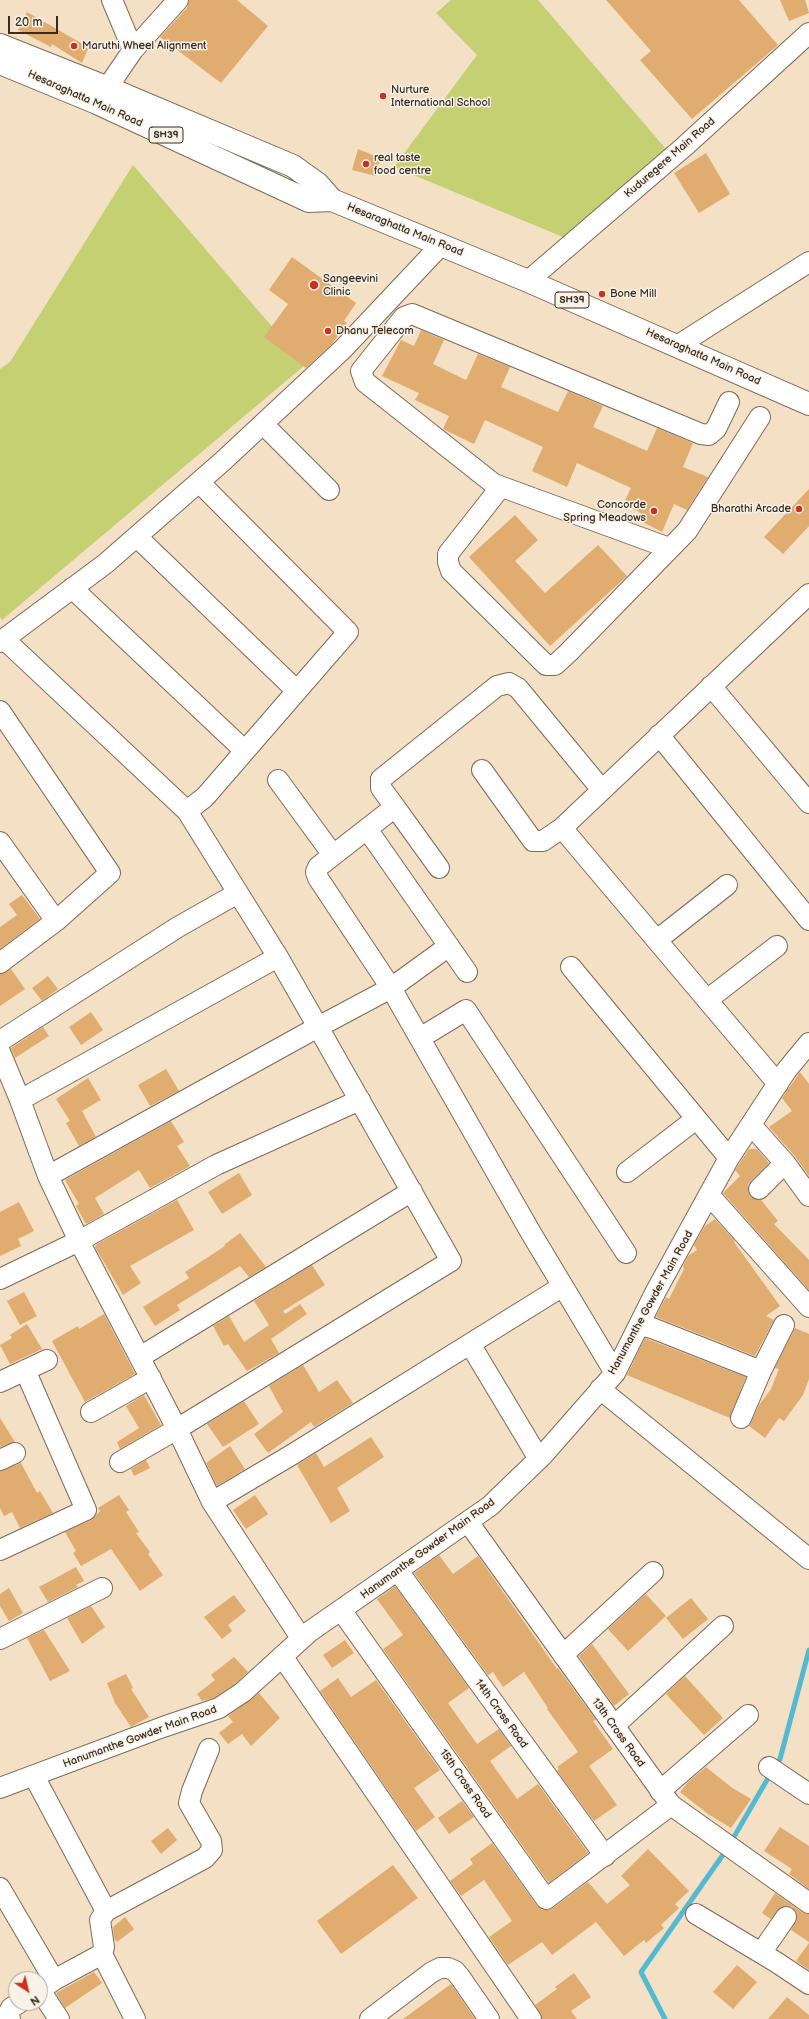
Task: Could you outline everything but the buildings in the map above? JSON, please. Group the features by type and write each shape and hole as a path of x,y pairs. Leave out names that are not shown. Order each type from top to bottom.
{"main road":[{"path":"0,45 103,95"},
{"name":"Hesaraghatta Main Road","path":"0,63 103,95 293,166 318,184 332,200 528,281 809,404"}],"street":[{"path":"112,0 133,50"},
{"path":"103,95 133,50 178,0"},
{"name":"Kuduregere Main Road","path":"528,281 685,146 809,34"},
{"path":"120,1462 177,1429 452,1261 278,957 187,811 2,640 105,564 199,482 343,349 441,245"},
{"path":"677,346 809,262"},
{"path":"669,548 494,484 365,382 361,371 404,317 412,314 701,434 709,435 716,429 728,402"},
{"path":"494,484 496,493 448,554 448,562 451,571 546,665 555,665 687,531 760,418"},
{"path":"263,424 329,490"},
{"path":"187,811 205,797 348,632 199,482"},
{"path":"137,537 297,691"},
{"path":"72,588 245,751"},
{"path":"482,770 533,841 543,841 562,828 809,594"},
{"path":"439,868 381,788 381,779 497,686 509,683 518,688 602,790"},
{"path":"711,686 809,803"},
{"path":"0,711 110,873 56,921 0,962"},
{"path":"659,735 809,920"},
{"path":"278,780 333,855"},
{"path":"395,807 318,867 316,872 318,878 391,988 614,1373"},
{"path":"562,828 778,1084"},
{"path":"367,829 467,972"},
{"path":"0,842 56,921"},
{"path":"657,940 728,886"},
{"path":"0,1041 178,927 238,893"},
{"path":"48,1176 391,988 449,946"},
{"path":"707,1000 777,946"},
{"path":"20,1100 278,957"},
{"path":"571,967 729,1158"},
{"path":"420,1038 466,1010 626,1253"},
{"path":"0,1052 20,1100 48,1176 79,1241 177,1429 212,1502 301,1638"},
{"name":"Hanumanthe Gowder Main Road","path":"0,1788 219,1708 243,1692 301,1638 490,1506 539,1459 614,1373 729,1158 778,1084 805,1057"},
{"path":"0,1279 79,1241 216,1165 360,1100"},
{"path":"627,1172 696,1119"},
{"path":"751,1125 785,1163 809,1196"},
{"path":"759,1189 785,1163"},
{"path":"140,1357 412,1191"},
{"path":"710,1196 809,1307"},
{"path":"212,1502 293,1454 563,1286"},
{"path":"639,1325 652,1328 761,1371"},
{"path":"741,1418 761,1371 784,1325"},
{"path":"470,1344 539,1459"},
{"path":"0,1382 47,1360"},
{"path":"0,1550 86,1510 25,1370"},
{"path":"92,1412 151,1378"},
{"path":"600,1389 809,1559"},
{"name":"13th Cross Road","path":"468,1522 665,1798 809,1903"},
{"name":"14th Cross Road","path":"398,1571 605,1856"},
{"path":"563,1655 653,1572"},
{"path":"0,1639 102,1588"},
{"name":"15th Cross Road","path":"341,1610 546,1899 605,1856"},
{"path":"614,1726 723,1626"},
{"path":"282,1656 531,2019"},
{"path":"605,1856 748,1715"},
{"path":"135,2019 102,1954 104,1947 100,1920 106,1911 205,1858 212,1850 211,1841 189,1803 192,1791 209,1750"},
{"path":"769,1767 809,1794"},
{"path":"34,1776 106,1911"},
{"path":"0,1888 38,1971"},
{"path":"696,1914 809,1984"},
{"path":"761,1953 786,1917"},
{"path":"48,1985 102,1954"},
{"path":"370,2019 432,1972 440,1968 448,1968 455,1971 460,1977 489,2019"},
{"path":"48,1994 59,2019"}],"green space":[{"path":"451,0 538,0 666,149 563,237 394,167 477,55 436,13"},
{"path":"133,165 305,365 2,620 0,617 0,369 10,362"}],"waterway":[{"path":"775,1766 780,1759 809,1650"},
{"path":"731,1842 771,1773"},
{"path":"665,2019 641,1972 727,1849"}],"place":[{"name":"Maruthi Wheel Alignment","path":"74,46"},
{"name":"Nurture International School","path":"383,96"},
{"name":"real taste food centre","path":"366,164"},
{"name":"Sangeevini Clinic","path":"314,285"},
{"name":"Bone Mill","path":"602,294"},
{"name":"Dhanu Telecom","path":"328,331"},
{"name":"Bharathi Arcade","path":"799,509"},
{"name":"Concorde Spring Meadows","path":"654,511"}]}
